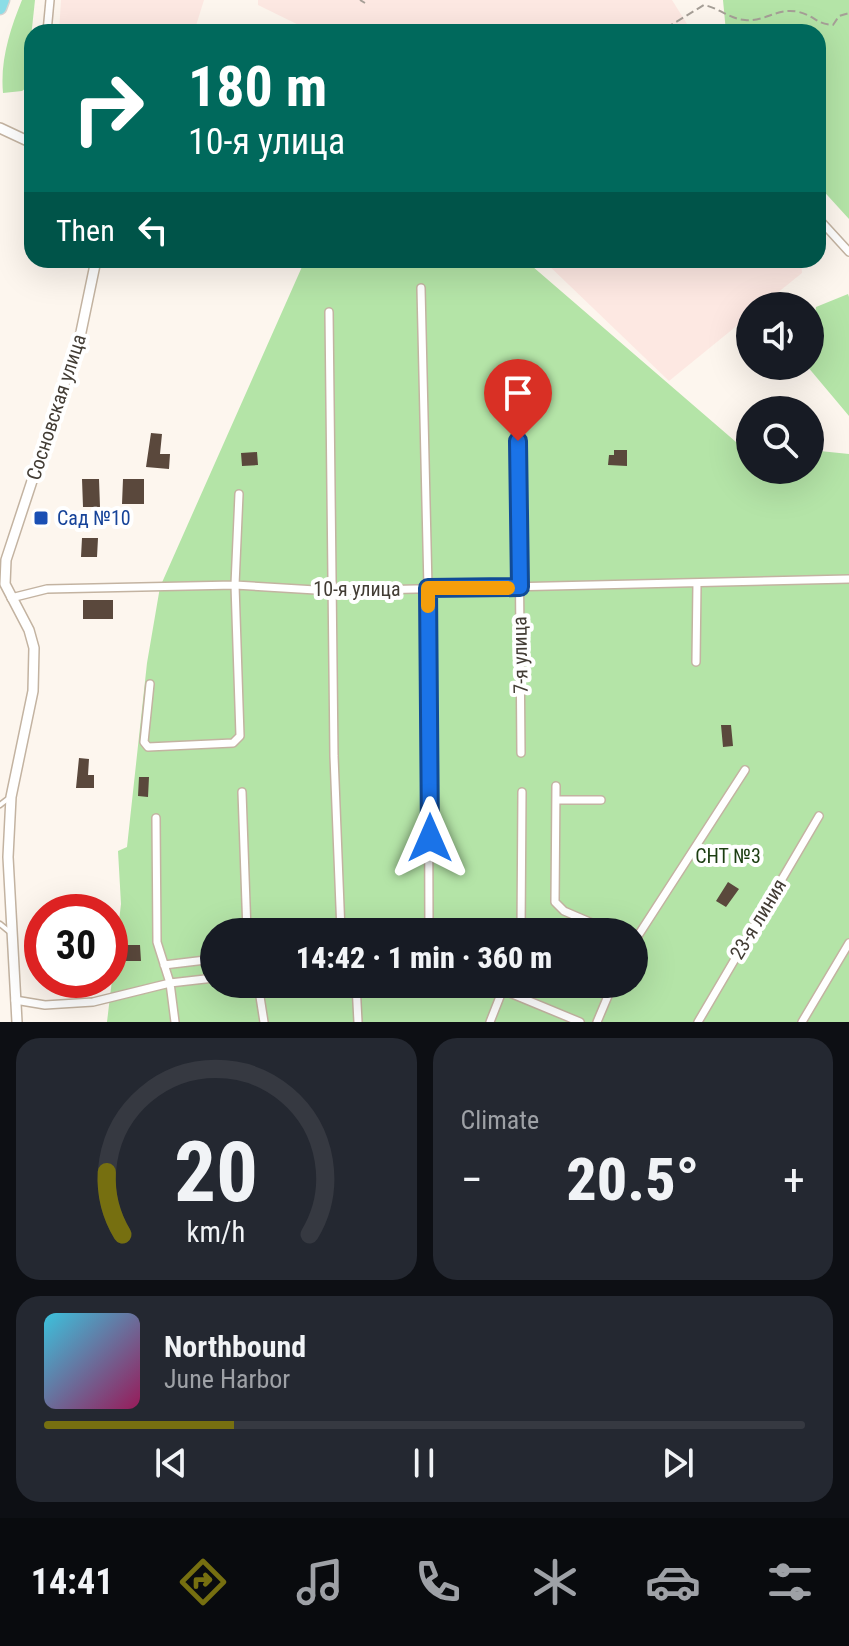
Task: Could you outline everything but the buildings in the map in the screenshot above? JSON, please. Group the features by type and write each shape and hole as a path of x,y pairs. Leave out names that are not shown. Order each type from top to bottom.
{"main road":[{"path":"0,8 3,0"}],"street":[{"path":"48,24 50,0"},
{"path":"0,128 24,139"},
{"path":"826,227 849,252"},
{"name":"Сосновская улица","path":"17,1022 8,857 11,797 33,691 34,648 29,630 5,584 6,560 81,332 94,268"},
{"path":"421,288 428,588 430,918"},
{"path":"329,312 334,756 340,918"},
{"name":"7-я улица","path":"518,412 521,753"},
{"path":"150,684 144,742 148,747 233,743 240,736 235,585 239,494"},
{"name":"10-я улица","path":"11,598 47,589 235,585 332,591 849,579"},
{"path":"696,662 697,583"},
{"path":"648,920 745,770"},
{"path":"556,786 555,902 564,911 580,918"},
{"path":"242,792 246,918"},
{"path":"521,918 522,792"},
{"path":"556,800 601,800"},
{"name":"23-я линия","path":"698,1022 819,816"},
{"path":"156,818 157,942 170,983 175,1022"},
{"path":"802,1022 849,943"},
{"path":"164,965 200,961"},
{"path":"15,1000 45,1005 93,1002 170,983 200,980"},
{"path":"260,998 264,1022"},
{"path":"357,998 358,1022"},
{"path":"490,1022 501,998"},
{"path":"531,998 580,1022"},
{"path":"597,1022 607,998"}],"lane":[{"path":"0,805 11,797"},
{"path":"0,924 11,933"}],"path":[{"path":"360,0 365,3"},
{"path":"673,24 704,5 745,20 762,20 775,11 797,11 821,24"},
{"path":"826,24 833,25 839,16 849,13"}],"shaded area":[{"path":"61,0 204,0 196,24 60,24"},
{"path":"258,0 672,0 687,24 297,24 258,5"},
{"path":"551,268 802,268 802,273 778,292 736,292 736,326 669,381"}],"green space":[{"path":"22,0 35,0 32,24 24,24 24,90 3,93 3,69"},
{"path":"723,0 849,0 849,219 826,194 826,24 725,24"},
{"name":"СНТ №3","path":"301,268 534,268 736,442 736,484 824,484 824,451 849,454 849,1022 107,1022 110,998 128,998 128,894 120,894 118,851 127,847 147,663 160,587"},
{"path":"848,294 849,416 819,380 824,380 824,304"}],"slow traffic":[{"path":"428,606 428,588 508,588"}],"place":[{"name":"Сад №10","path":"41,518"}],"route":[{"path":"430,838 428,588 520,587 518,441"}]}
